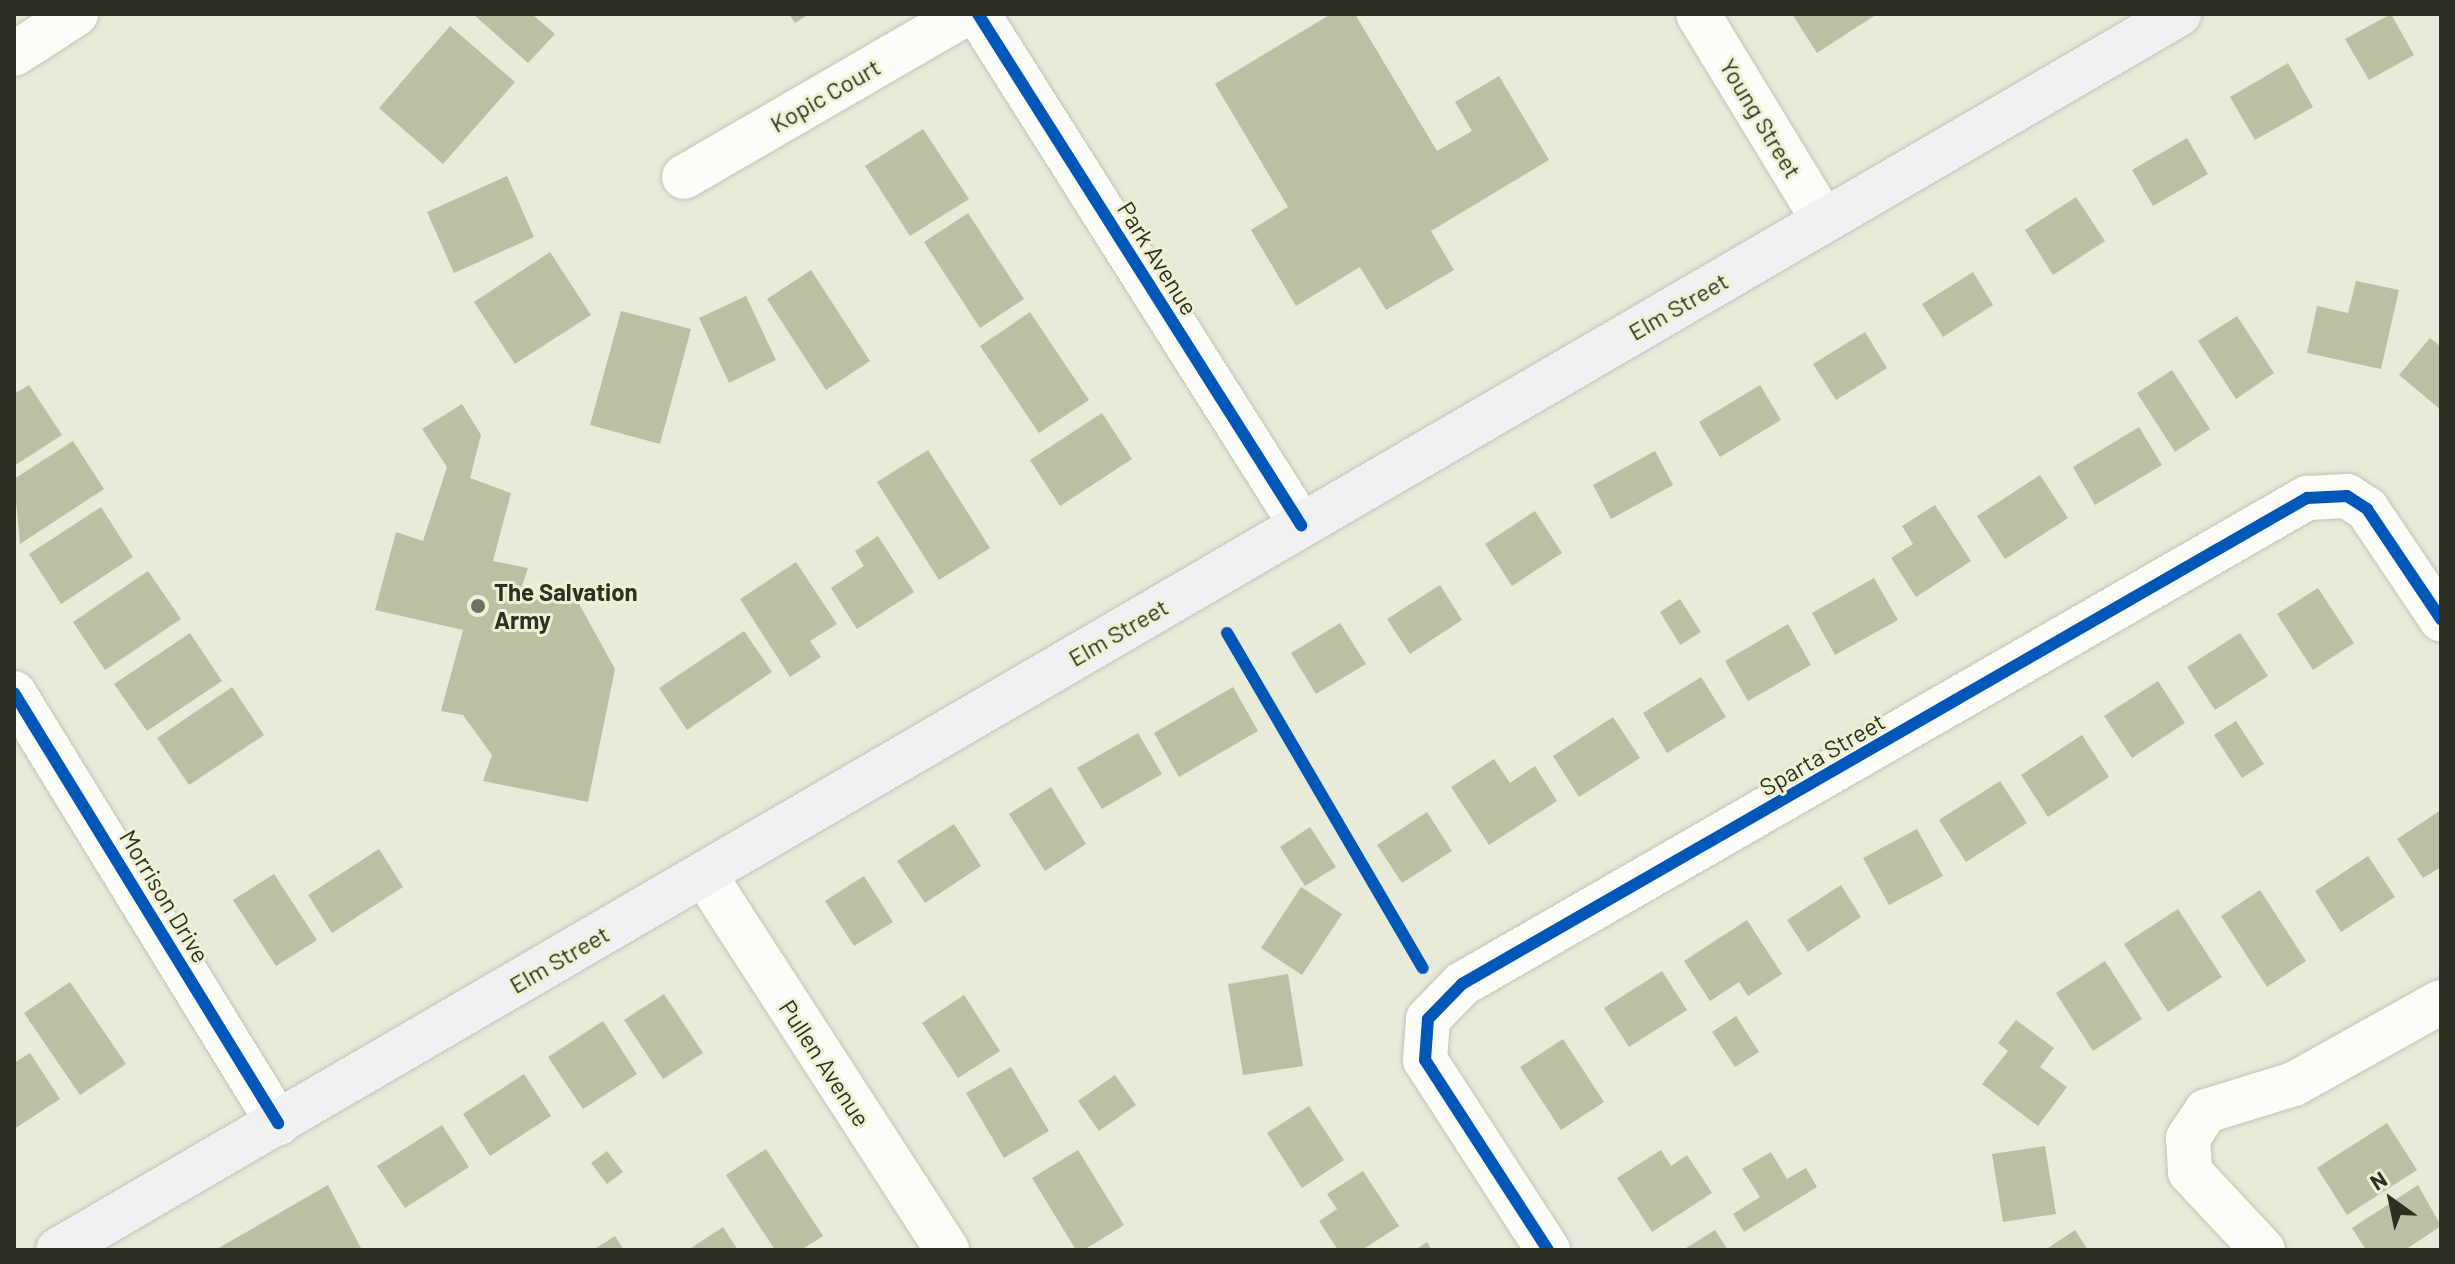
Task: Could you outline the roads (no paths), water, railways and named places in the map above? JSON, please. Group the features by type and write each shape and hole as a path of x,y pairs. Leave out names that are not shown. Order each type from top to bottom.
{"main road":[{"name":"Elm Street","path":"58,1250 2179,14"}],"street":[{"path":"14,54 76,14"},
{"name":"Kopic Court","path":"684,177 965,14"},
{"name":"Park Avenue","path":"978,14 1301,525"},
{"name":"Young Street","path":"1698,14 1824,221"},
{"name":"Sparta Street","path":"1548,1250 1425,1060 1428,1019 1462,984 2307,498 2347,496 2367,509 2441,619"},
{"name":"Morrison Drive","path":"14,693 278,1123"},
{"name":"Pullen Avenue","path":"704,874 947,1250"},
{"path":"2263,1250 2190,1172 2188,1138 2206,1111 2294,1084 2441,1002"}],"place":[{"name":"The Salvation Army","path":"478,606"}]}
